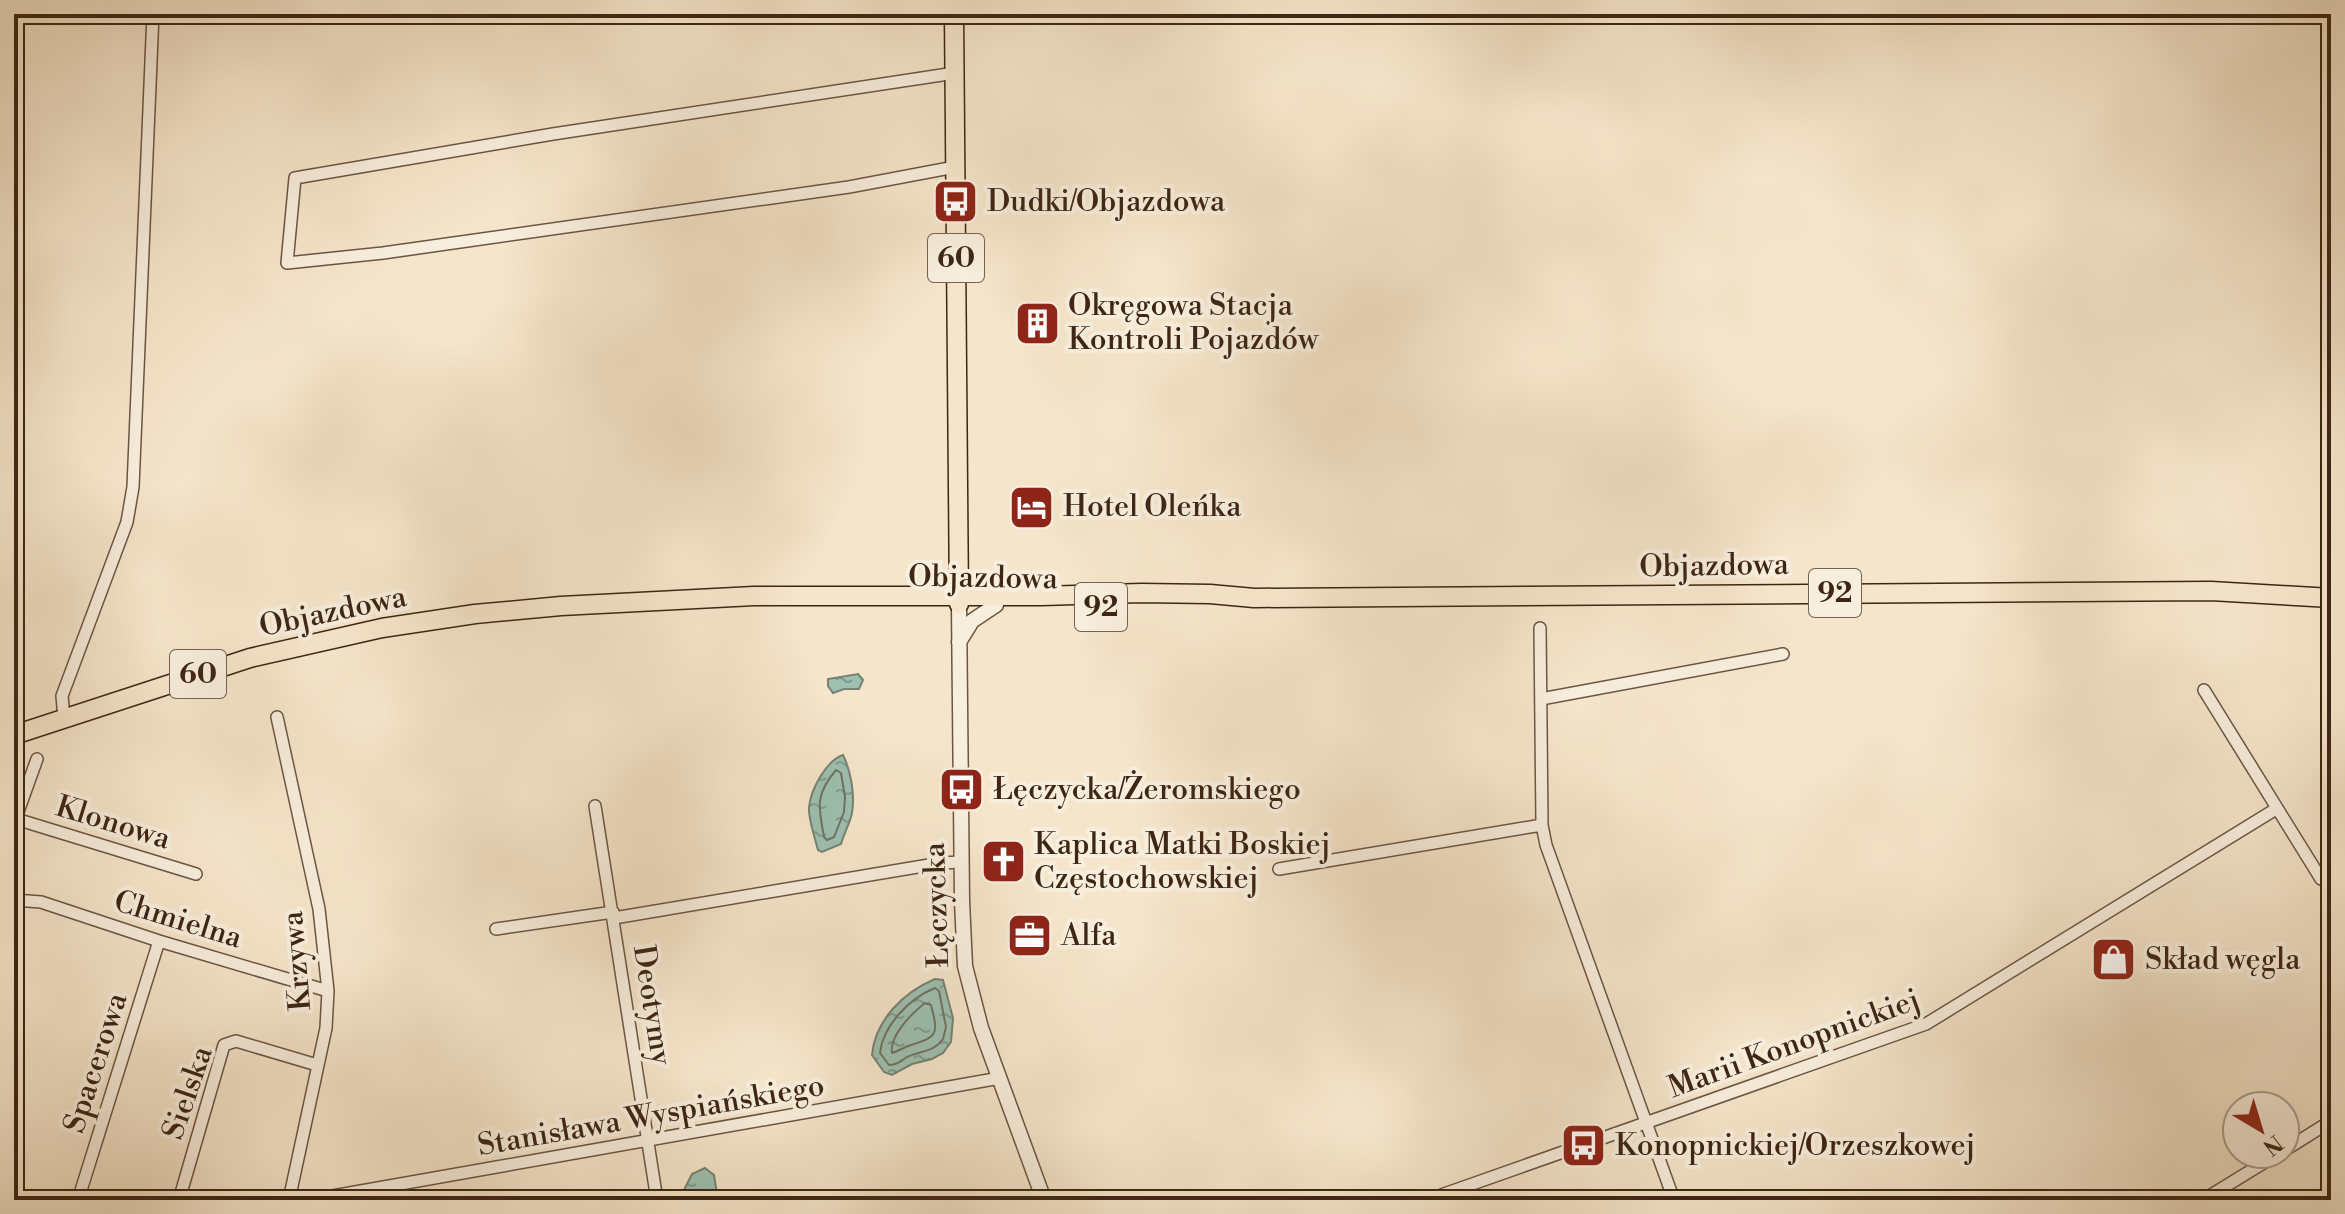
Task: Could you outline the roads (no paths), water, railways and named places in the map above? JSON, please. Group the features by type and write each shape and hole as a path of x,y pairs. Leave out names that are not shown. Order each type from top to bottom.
{"main road":[{"name":"60","path":"954,14 959,601"},
{"name":"Objazdowa","path":"959,601 996,605 1101,607 1242,597 2211,591 2331,598"},
{"name":"Objazdowa","path":"14,735 250,658 382,628 475,614 561,606 675,601 707,605 1183,593 1242,597"}],"street":[{"path":"64,718 62,696 127,522 133,487 153,14"},
{"path":"955,73 553,134 295,178 287,263 383,253 849,187 955,167"},
{"name":"Łęczycka","path":"959,601 963,945 969,990 1044,1200"},
{"path":"959,643 972,621 996,605"},
{"path":"1540,628 1542,825 1546,845 1674,1200"},
{"path":"1541,699 1783,654"},
{"path":"2204,690 2321,879"},
{"name":"Krzywa","path":"277,717 319,909 328,991 326,1028 289,1200"},
{"path":"15,821 37,759"},
{"name":"Deotymy","path":"595,806 657,1200"},
{"name":"Marii Konopnickiej","path":"1427,1200 1926,1024 2276,809"},
{"name":"Klonowa","path":"15,821 196,874"},
{"path":"1279,869 1542,825"},
{"path":"614,915 962,862"},
{"name":"Chmielna","path":"14,900 41,902 328,991"},
{"name":"Deotymy","path":"496,929 614,915"},
{"name":"Spacerowa","path":"78,1200 159,941"},
{"name":"Sielska","path":"179,1200 224,1045 236,1041 317,1065"},
{"name":"Stanisława Wyspiańskiego","path":"310,1200 1000,1078"},
{"path":"2301,1140 2331,1121"},
{"path":"2203,1200 2252,1170"},
{"path":"14,1195 30,1200"}],"water":[{"path":"858,674 863,680 859,689 833,693 828,686 828,679"},
{"path":"843,755 852,783 852,813 841,844 822,852 818,850 811,822 810,800 825,769"},
{"path":"935,979 943,980 953,1018 951,1042 943,1053 932,1059 912,1064 892,1075 884,1072 872,1055 874,1042 885,1019 912,991"},
{"path":"705,1168 714,1175 718,1200 679,1200 692,1174"}],"place":[{"name":"Dudki/Objazdowa","path":"956,202"},
{"name":"Okręgowa Stacja Kontroli Pojazdów","path":"1037,323"},
{"name":"Hotel Oleńka","path":"1032,507"},
{"name":"Łęczycka/Żeromskiego","path":"962,790"},
{"name":"Kaplica Matki Boskiej Częstochowskiej","path":"1003,862"},
{"name":"Alfa","path":"1030,936"},
{"name":"Skład węgla","path":"2114,960"},
{"name":"Konopnickiej/Orzeszkowej","path":"1584,1146"}]}
